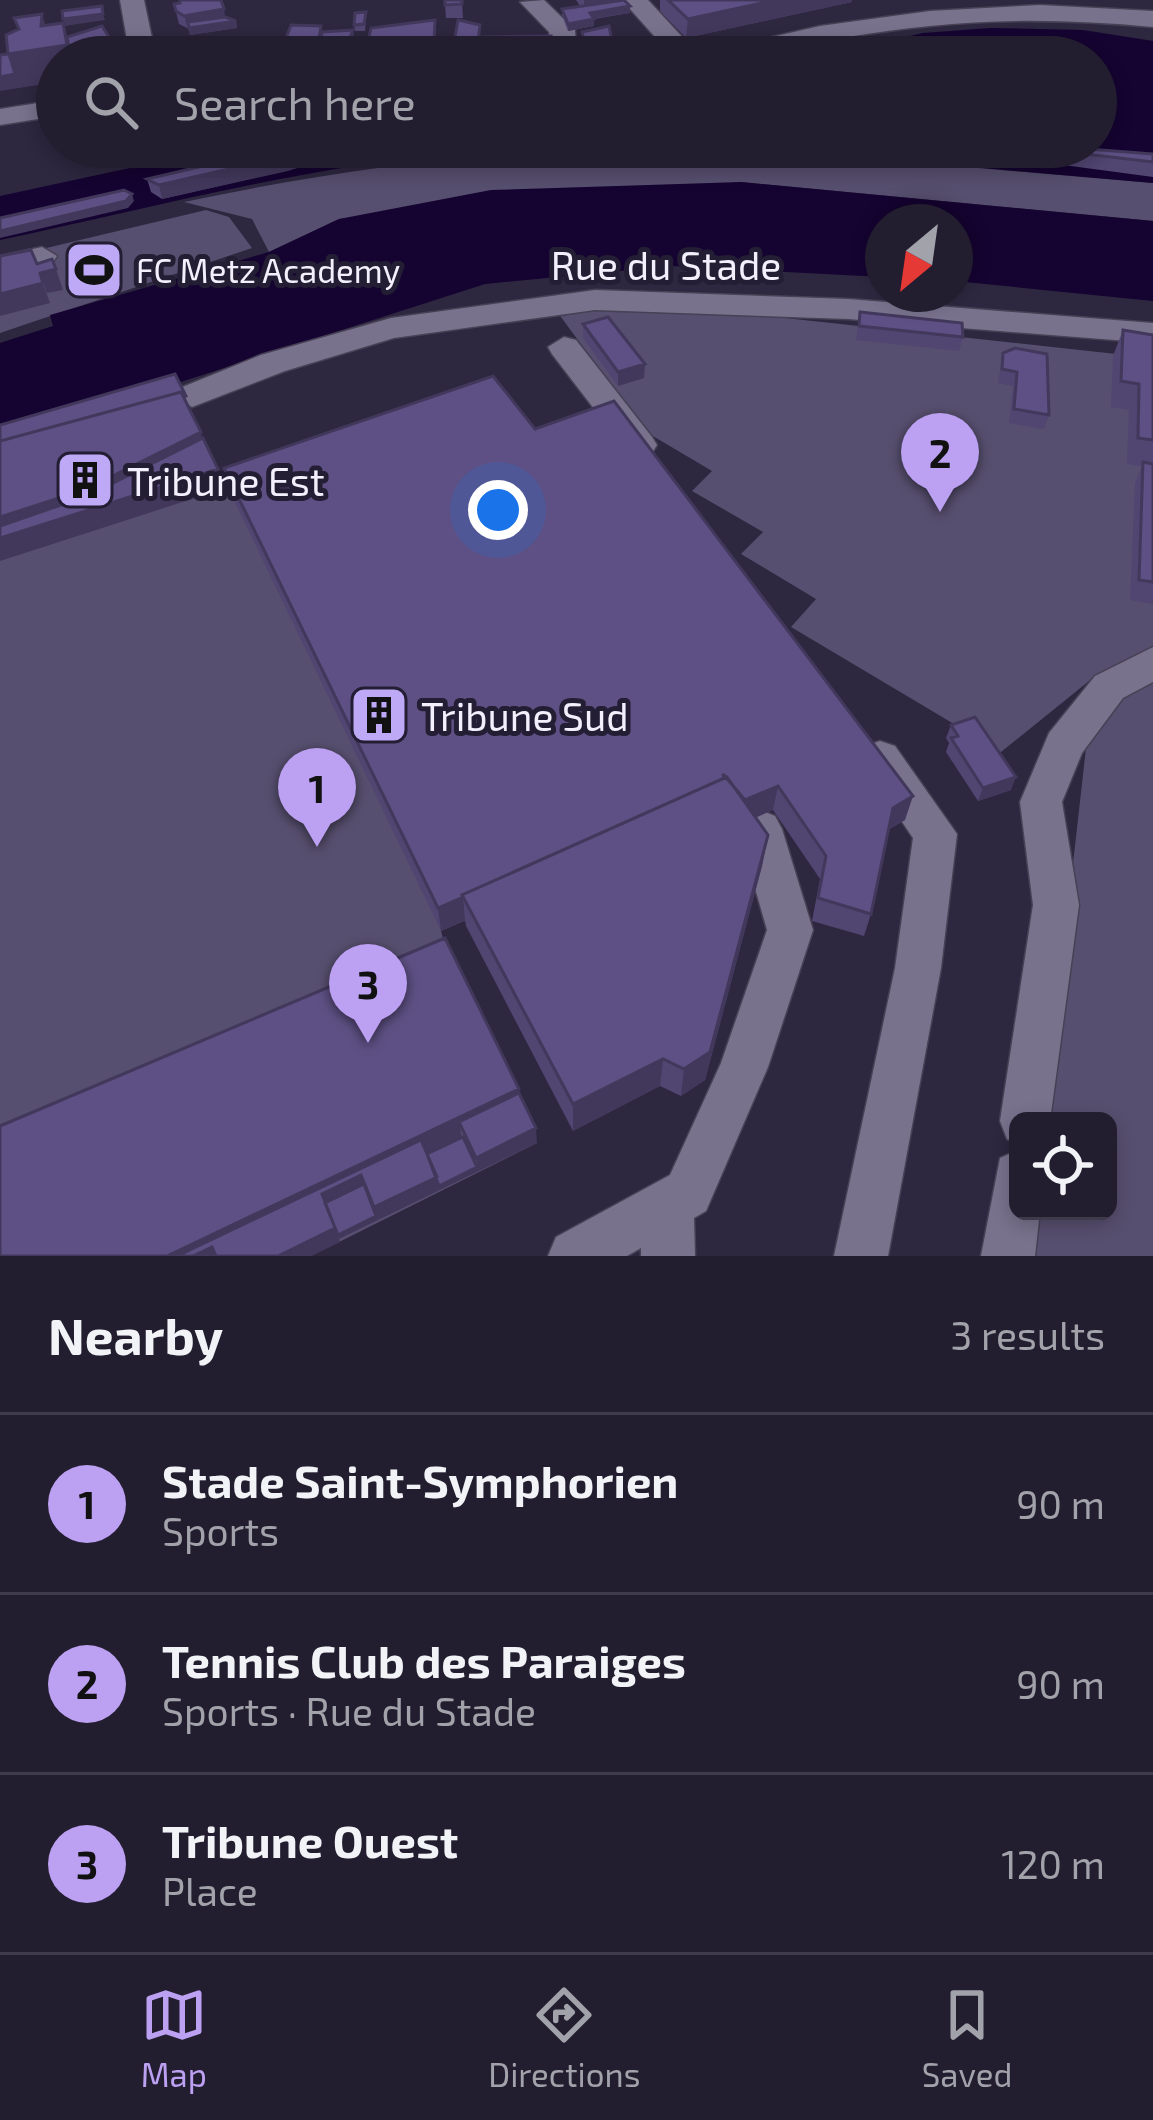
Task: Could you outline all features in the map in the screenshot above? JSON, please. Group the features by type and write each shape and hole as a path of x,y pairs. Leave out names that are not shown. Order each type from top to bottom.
{"street":[{"path":"132,0 139,36"},
{"path":"634,0 667,36"},
{"path":"532,2 562,30 562,36"},
{"path":"805,36 883,19 1023,4 1150,12"},
{"path":"0,117 36,111"},
{"path":"0,266 42,256"},
{"name":"Rue du Stade","path":"192,396 273,363 392,328 595,300 848,309 1153,333"},
{"path":"564,346 666,479"},
{"path":"1026,1112 1056,905 1041,802 1064,745 1109,687 1153,663"},
{"path":"854,724 935,834 918,968 861,1256"},
{"path":"574,1256 668,1232 744,1067 790,930 760,829"},
{"path":"1008,1256 1012,1220"}],"shaded area":[{"path":"990,28 1083,30 1153,41 1153,183 977,168 1117,168 1117,36 910,36"},
{"path":"130,168 342,168 0,240 0,196"},
{"path":"374,168 979,168 1153,183 1153,221 741,182 339,219 269,252 252,219 184,202"},
{"path":"741,182 1153,221 1153,301 973,283 973,204 865,204 865,276 672,266 485,284 0,440 0,343 53,326 50,315 269,252 339,219 491,190"},
{"name":"FC Metz Academy","path":"206,210 229,217 252,248 0,333 0,259"},
{"path":"666,305 1153,358 1153,1256 1029,1256 1033,1220 1117,1220 1117,1112 1045,1112 1094,677 1001,752 791,627 816,599 741,554 763,532 692,491 712,471 646,432 555,309"},
{"path":"0,449 232,494 546,885 441,931 449,960 537,1143 311,1256 0,1256"}],"building":[{"path":"221,0 224,9 184,16 174,4"},
{"path":"624,0 630,6 590,13 594,19 568,24 562,9"},
{"path":"668,0 776,0 688,19"},
{"path":"102,6 103,14 63,19 62,11"},
{"path":"366,12 364,24 354,25 355,13"},
{"path":"42,14 41,26 63,23 65,36 36,36 36,50 8,54 6,35 19,29 14,18"},
{"path":"225,17 236,21 189,28 188,22"},
{"path":"435,20 434,36 369,36 371,28"},
{"path":"458,20 480,25 479,36 455,36"},
{"path":"291,25 321,26 319,36 287,36"},
{"path":"102,26 108,36 70,36"},
{"path":"609,26 611,36 583,36 582,32"},
{"path":"353,30 351,36 321,36 322,32"},
{"path":"9,54 15,74 0,77 0,55"},
{"path":"1117,151 1153,154 1153,162 1117,158"},
{"path":"194,168 233,168 159,185 147,179"},
{"path":"124,190 132,194 126,201 0,231 0,218"},
{"path":"31,250 37,264 52,259 56,269 40,273 43,283 0,294 0,256"},
{"path":"860,312 962,323 963,337 859,326"},
{"path":"608,317 645,364 618,372 583,324"},
{"path":"1123,330 1153,335 1153,440 1138,438 1139,384 1121,381"},
{"path":"1015,348 1047,354 1049,415 1014,409 1017,372 1002,369 1003,353"},
{"path":"175,374 184,397 181,392 0,441 0,425"},
{"path":"493,376 535,429 614,401 913,796 893,808 871,914 818,898 826,856 778,786 745,800 723,774 724,778 438,908 224,468"},
{"path":"181,392 201,432 84,490 0,517 0,441"},
{"path":"203,438 218,469 0,538 0,526 87,496"},
{"path":"1143,462 1153,464 1153,582 1139,580"},
{"path":"975,717 1016,777 983,788 951,738 958,736 951,725"},
{"path":"727,777 768,835 710,1052 684,1069 663,1059 573,1104 462,895"},
{"path":"445,938 519,1089 167,1256 0,1256 0,1126"},
{"path":"519,1093 536,1128 476,1158 459,1122"},
{"path":"463,1137 477,1167 439,1186 427,1154"},
{"path":"421,1140 437,1177 374,1207 361,1175 322,1194 335,1228 278,1256 216,1256 212,1247 193,1256 177,1256"},
{"path":"364,1184 376,1216 338,1235 325,1203"}],"place":[{"name":"FC Metz Academy","path":"94,270"},
{"name":"Tribune Est","path":"85,480"},
{"name":"Tennis Club des Paraiges","path":"940,512"},
{"name":"Tribune Sud","path":"379,715"},
{"name":"Stade Saint-Symphorien","path":"317,847"},
{"name":"Tribune Ouest","path":"368,1043"}]}
